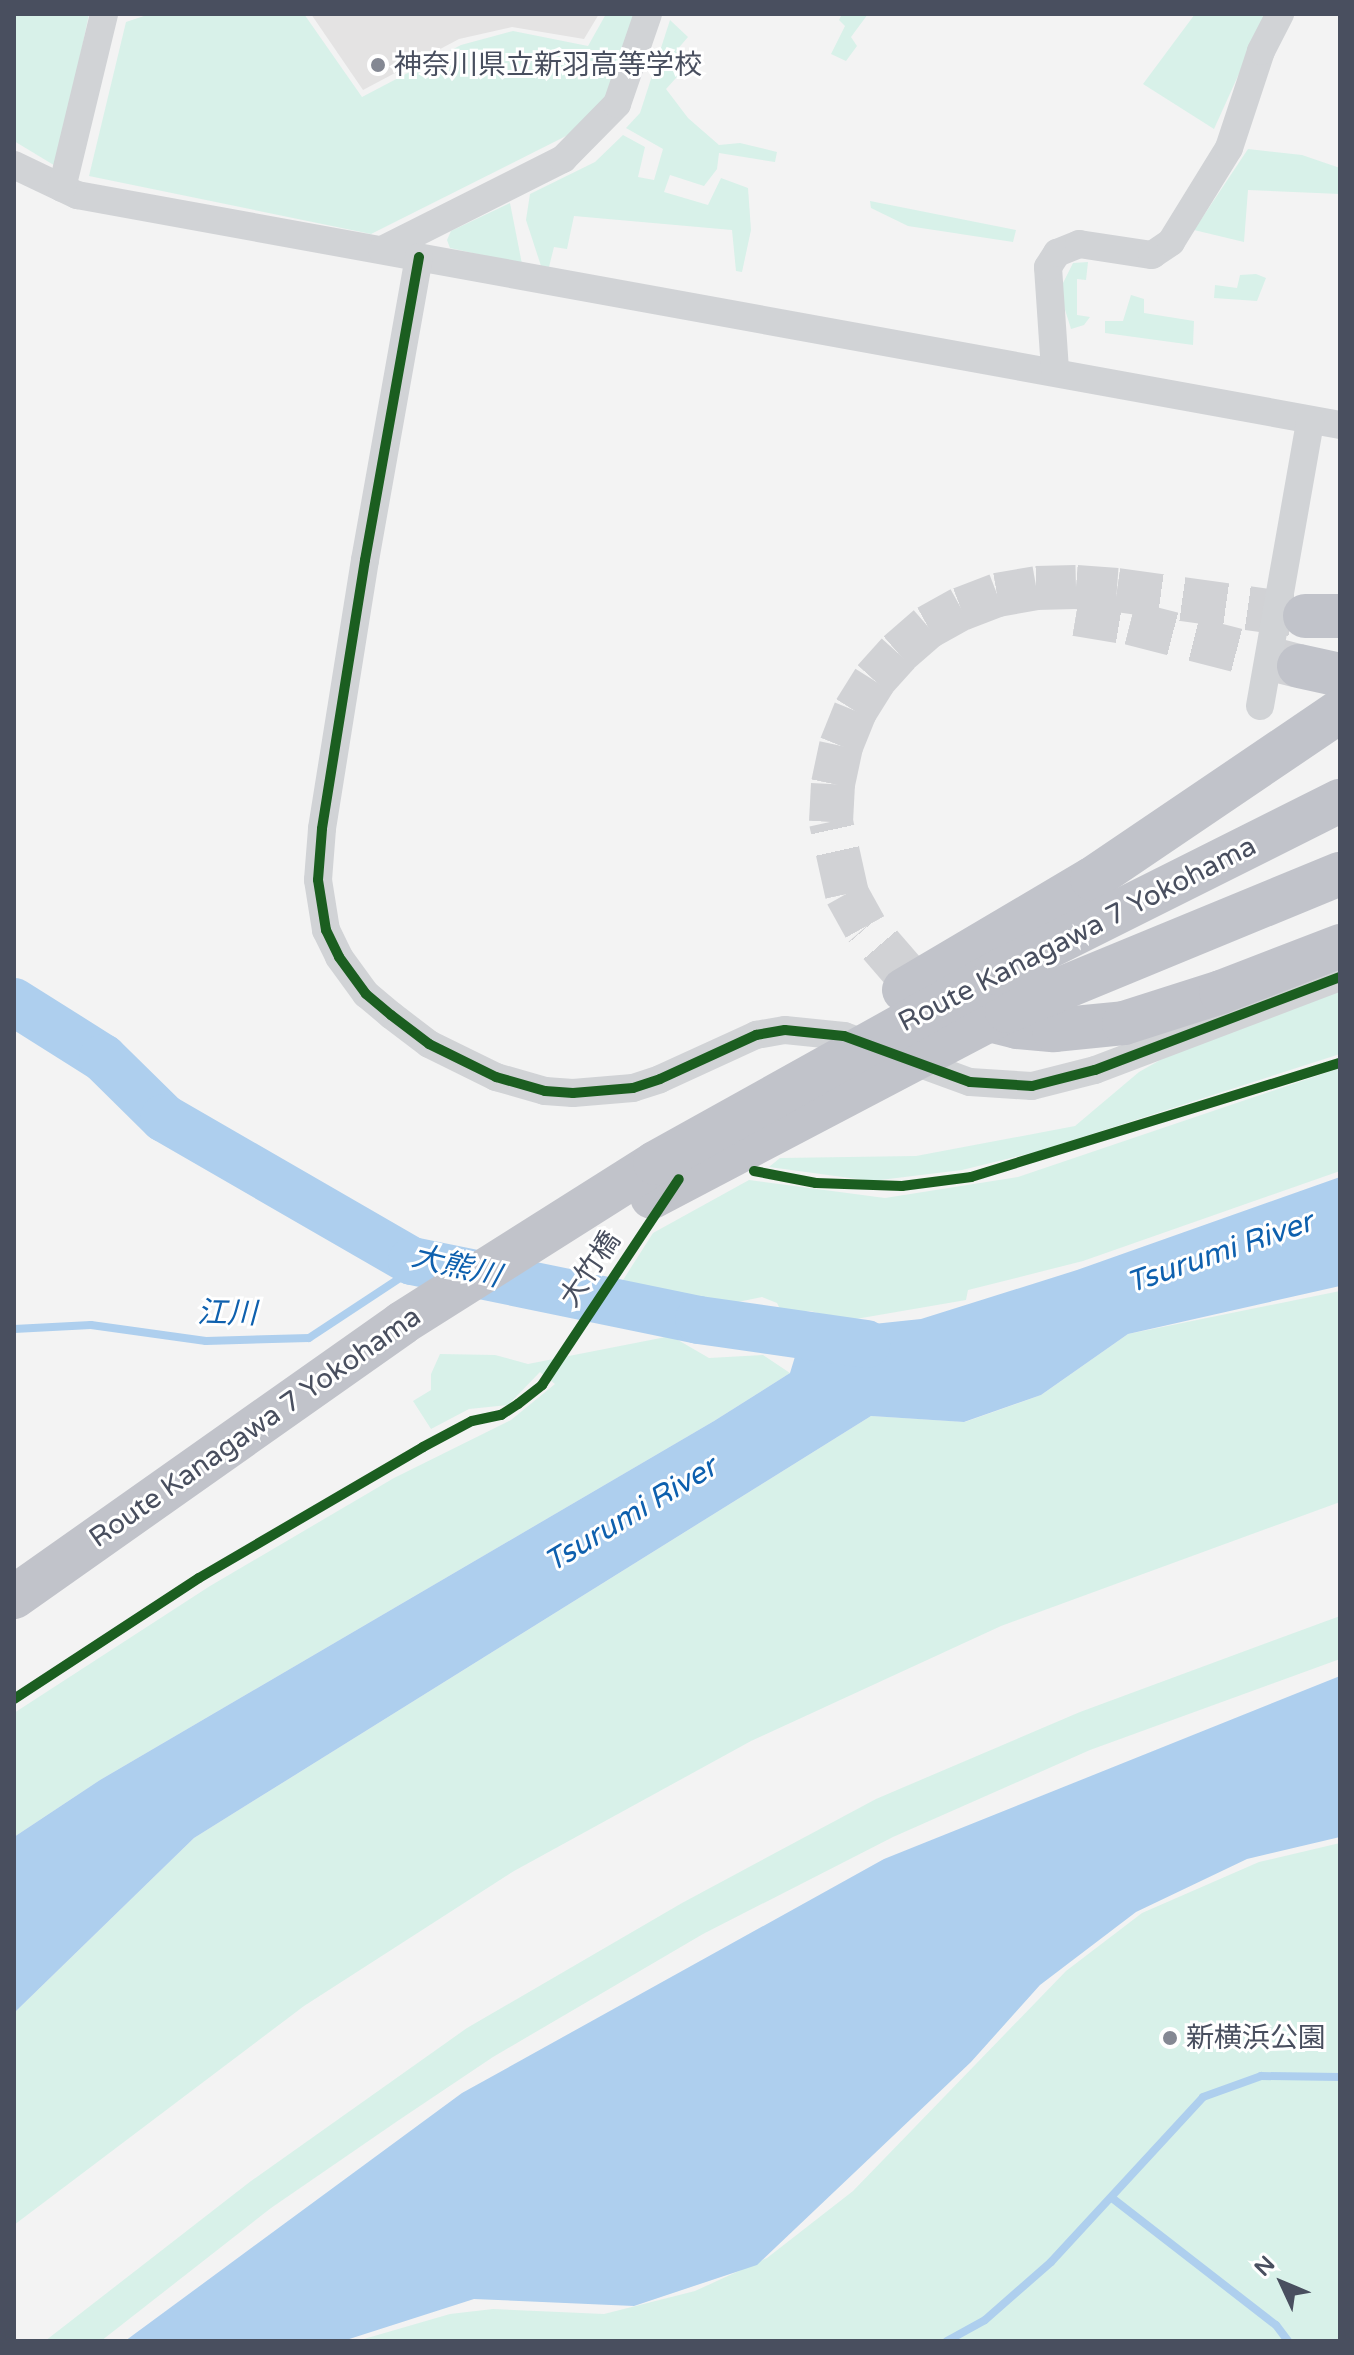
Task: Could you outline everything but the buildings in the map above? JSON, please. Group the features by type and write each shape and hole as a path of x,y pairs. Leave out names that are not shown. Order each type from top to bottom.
{"highway":[{"path":"527,1251 774,1071 1104,872 1340,711"},
{"name":"Route Kanagawa 7 Yokohama","path":"14,1611 289,1414 655,1163 898,1025 1106,915 1340,801"},
{"name":"Route Kanagawa 7 Yokohama","path":"1194,914 1340,829"},
{"path":"527,1251 1194,914 1340,874"},
{"path":"1340,917 1162,985 1093,1001 1024,1002 919,970 945,1002 980,1018 1017,1027 1089,1028 1162,1013 1340,946"},
{"name":"Route Kanagawa 7 Yokohama","path":"14,1597 282,1405 527,1251"}],"street":[{"path":"62,188 104,14"},
{"path":"382,250 563,159 617,104 648,14"},
{"path":"1055,370 1048,267 1057,253 1079,244 1152,255 1171,242 1229,148 1261,51 1280,14"},
{"path":"14,165 77,195 1055,370 1340,425"},
{"path":"419,257 365,560 322,829 318,880 326,930 351,975 391,1015 429,1044 496,1077 545,1091 602,1092 660,1079 756,1035 813,1030 866,1043 932,1071 970,1082 1032,1086 1095,1070 1340,977"},
{"path":"1260,706 1310,421"}],"shaded area":[{"name":"神奈川県立新羽高等学校","path":"311,14 599,14 584,39 512,27 459,39 363,90"}],"green space":[{"path":"14,14 89,14 57,167 14,141"},
{"path":"150,14 304,14 362,97 461,45 513,31 588,46 606,14 638,14 611,98 570,134 371,234 89,176 126,22"},
{"path":"842,14 868,14 851,37 857,46 846,61 831,54 845,26 839,20"},
{"path":"1195,14 1266,14 1214,129 1143,84"},
{"path":"670,20 688,37 676,51 686,67 666,89 688,118 719,145 740,143 777,152 775,162 719,153 717,169 704,186 670,175 664,192 708,205 721,178 748,188 751,230 742,272 736,271 732,230 574,216 567,249 554,247 549,267 541,266 526,220 530,194 595,162 623,135 645,147 638,177 654,180 663,149 626,128 640,113"},
{"path":"1248,149 1302,155 1340,168 1340,194 1248,190 1244,242 1194,230"},
{"path":"870,201 1016,230 1013,242 908,226 871,208"},
{"path":"510,203 522,264 450,248 447,240 451,231"},
{"path":"1088,262 1086,280 1077,279 1077,315 1090,317 1084,325 1071,329 1062,300 1062,285 1073,263"},
{"path":"1256,274 1266,278 1257,301 1214,298 1215,285 1237,288 1240,275"},
{"path":"1131,295 1144,299 1144,313 1194,321 1193,345 1105,333 1105,321 1123,321"},
{"path":"1340,988 1340,1054 1039,1151 962,1170 872,1181 769,1167 780,1158 916,1156 1075,1126 1139,1072 1192,1042"},
{"path":"1340,1068 1340,1171 1083,1261 968,1290 966,1300 844,1321 811,1311 782,1313 777,1303 762,1297 709,1308 670,1294 616,1291 653,1233 749,1180 885,1198 1018,1177"},
{"path":"1340,1291 1340,1502 1001,1626 751,1741 514,1871 304,2006 14,2225 14,2013 194,1838 871,1416 965,1422 1041,1395 1128,1334"},
{"path":"671,1336 709,1358 763,1355 790,1373 714,1421 100,1780 14,1837 14,1713 210,1586 394,1478 511,1420 555,1384 540,1372 508,1405 469,1409 431,1429 413,1401 431,1390 431,1374 440,1354 495,1355 528,1364"},
{"path":"1340,1616 1340,1659 1090,1750 893,1837 703,1934 493,2057 399,2120 271,2208 101,2341 45,2341 251,2181 467,2028 682,1903 876,1799 1080,1712"},
{"name":"新横浜公園","path":"1340,1843 1340,2341 357,2341 450,2314 493,2309 604,2314 695,2291 767,2258 853,2191 1066,1971 1142,1913 1259,1862"}],"water":[{"name":"Tsurumi River","path":"1340,1177 1340,1286 1128,1334 1041,1395 964,1422 871,1416 194,1838 14,2013 14,1837 100,1780 714,1421 790,1373 807,1317 845,1327 921,1319 1077,1270"},
{"path":"1340,1676 1340,1837 1247,1859 1136,1912 1040,1985 971,2062 757,2265 634,2306 474,2299 343,2341 125,2341 462,2093 884,1859"}],"waterway":[{"name":"大熊川","path":"14,1002 103,1058 164,1118 412,1261 699,1320 866,1344"},
{"name":"江川","path":"14,1329 91,1325 206,1341 309,1338 400,1278 412,1261"},
{"path":"947,2341 985,2320 1051,2262 1203,2097 1261,2076 1340,2077"},
{"path":"1112,2198 1276,2325 1288,2341"}],"tunnel":[{"path":"909,978 865,927 847,894 831,822 833,784 841,746 855,711 874,680 898,653 928,627 961,609 997,595 1036,588 1117,590 1305,616"},
{"path":"1076,614 1130,623 1299,666"}],"cycle path":[{"path":"419,257 365,560 322,829 318,880 326,930 339,957 366,994 391,1015 429,1044 496,1077 545,1091 573,1093 633,1088 660,1079 756,1035 785,1030 844,1036 970,1082 1032,1086 1095,1070 1340,977"},
{"path":"754,1171 816,1183 902,1186 971,1177 1340,1063"},
{"name":"大竹橋","path":"14,1699 199,1578 423,1447 472,1421 501,1415 518,1404 542,1385 679,1179"}],"place":[{"name":"神奈川県立新羽高等学校","path":"378,65"},
{"name":"新横浜公園","path":"1170,2038"}]}
